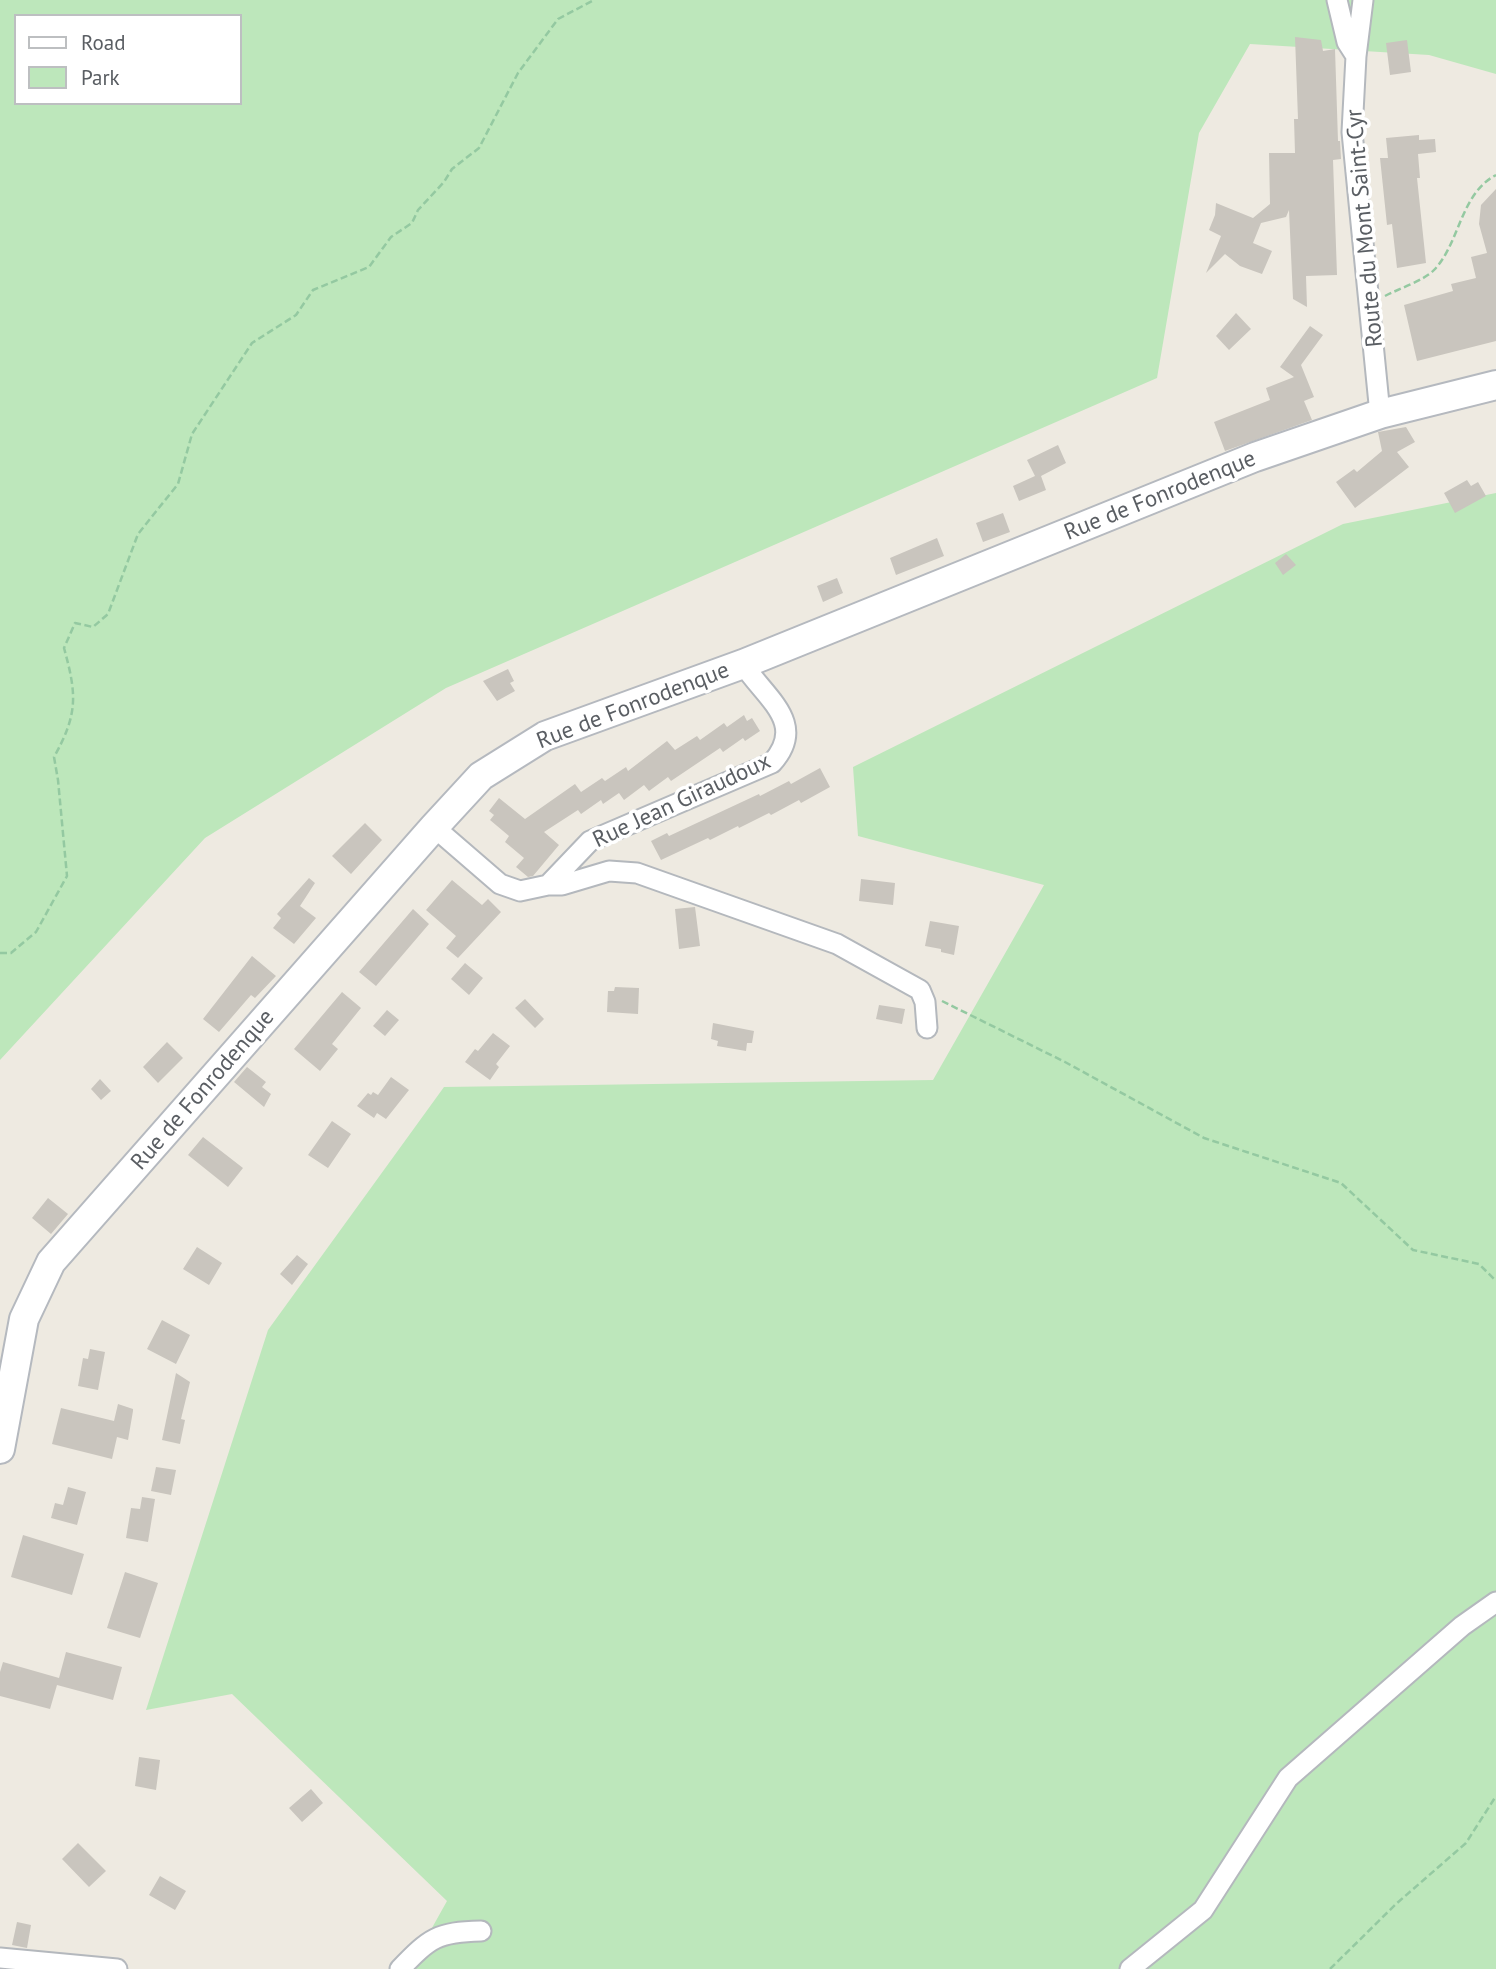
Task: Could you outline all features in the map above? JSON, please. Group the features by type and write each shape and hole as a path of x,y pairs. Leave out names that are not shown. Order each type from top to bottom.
{"street":[{"path":"1337,0 1347,42 1356,56"},
{"name":"Route du Mont Saint-Cyr","path":"1363,0 1356,56 1352,132 1380,414"},
{"name":"Rue de Fonrodenque","path":"0,1449 24,1319 51,1262 481,776 545,736 743,664 1255,457 1380,414 1496,385"},
{"name":"Rue Jean Giraudoux","path":"548,885 590,841 772,763 788,737 782,713 743,664"},
{"path":"434,827 500,884 520,891 562,885 609,871 637,873 837,944 920,990 925,1002 927,1028"},
{"path":"1130,1969 1203,1910 1288,1777 1462,1626 1496,1602"},
{"path":"400,1969 425,1944 451,1932 481,1931"},
{"path":"0,1958 117,1969"}],"path":[{"path":"0,953 11,953 36,932 67,876 54,757 74,712 72,677 64,648 75,623 93,627 108,614 138,534 178,484 192,434 252,343 296,315 313,290 369,267 391,237 412,223 418,210 452,169 479,148 518,74 558,19 594,0"},
{"path":"1370,303 1433,271 1451,243 1466,207 1487,180 1496,175"},
{"path":"920,990 1065,1062 1205,1138 1341,1184 1413,1250 1479,1264 1496,1280"},
{"path":"1330,1969 1396,1904 1466,1843 1496,1797"}],"green space":[{"path":"0,0 1496,0 1496,74 1429,55 1250,44 1199,133 1157,378 446,688 205,838 0,1060"},
{"path":"1496,493 1496,1969 409,1969 447,1901 232,1694 146,1710 268,1330 444,1087 933,1080 1044,885 858,836 853,767 1343,524"}],"building":[{"path":"1295,37 1321,40 1323,51 1335,49 1341,159 1333,160 1337,275 1306,276 1307,307 1293,299 1289,210 1286,217 1261,223 1253,243 1272,251 1262,274 1240,266 1225,254 1206,273 1221,236 1209,230 1216,203 1253,218 1270,204 1269,153 1295,153 1294,119 1298,119"},
{"path":"1407,40 1411,72 1390,75 1386,43"},
{"path":"1419,135 1419,140 1435,139 1436,152 1418,154 1420,178 1417,178 1426,263 1397,268 1392,224 1387,225 1380,158 1388,158 1386,138"},
{"path":"1496,189 1496,341 1417,361 1404,305 1453,291 1451,284 1476,278 1471,257 1487,253 1479,224 1481,205"},
{"path":"1236,313 1251,329 1229,350 1216,336"},
{"path":"1310,326 1323,335 1301,365 1314,397 1304,401 1312,420 1225,451 1214,422 1270,400 1266,388 1294,377 1280,367"},
{"path":"1406,427 1415,442 1397,452 1409,467 1355,508 1336,482 1354,469 1357,472 1382,451 1378,432"},
{"path":"1058,445 1066,463 1041,476 1046,490 1019,501 1013,486 1035,476 1027,460"},
{"path":"1467,480 1471,486 1478,482 1486,496 1455,513 1444,493"},
{"path":"1003,513 1010,532 983,542 976,523"},
{"path":"937,538 944,556 896,575 890,558"},
{"path":"1286,554 1296,565 1283,575 1275,563"},
{"path":"837,578 843,593 823,602 817,586"},
{"path":"508,669 514,681 510,683 515,691 497,701 483,681"},
{"path":"744,715 747,721 752,718 760,731 745,741 743,738 723,752 720,748 671,781 668,777 649,791 644,785 624,800 619,793 603,804 601,800 581,814 578,810 544,832 559,845 533,876 528,877 516,867 524,858 505,842 509,836 490,820 494,815 489,811 499,798 525,819 575,784 581,792 626,767 628,771 667,741 675,750 697,736 700,740 724,723 727,727"},
{"path":"820,768 830,787 801,803 799,800 771,815 769,813 661,860 651,841 667,833 669,836 789,781 791,784"},
{"path":"365,823 382,840 351,874 332,856"},
{"path":"309,878 315,883 300,906 316,918 294,944 273,928 281,918 277,914"},
{"path":"861,879 895,883 893,905 859,901"},
{"path":"452,880 482,905 488,899 501,912 458,958 446,948 456,936 426,910"},
{"path":"695,907 700,946 679,949 675,909"},
{"path":"413,909 429,924 376,986 359,972"},
{"path":"930,921 959,926 954,955 925,946"},
{"path":"252,956 276,976 255,998 251,995 219,1032 203,1019"},
{"path":"465,963 483,978 469,995 451,979"},
{"path":"615,987 639,988 638,1014 607,1012 608,991 614,991"},
{"path":"342,992 361,1008 332,1044 338,1049 320,1071 294,1049"},
{"path":"525,999 544,1019 535,1028 515,1008"},
{"path":"879,1005 905,1009 902,1024 876,1019"},
{"path":"387,1010 399,1020 385,1036 373,1026"},
{"path":"713,1023 754,1031 752,1043 747,1043 746,1051 717,1046 718,1041 711,1039"},
{"path":"493,1033 510,1046 496,1064 499,1067 490,1080 465,1062"},
{"path":"167,1042 183,1058 158,1083 143,1067"},
{"path":"247,1067 266,1082 262,1087 271,1094 264,1107 234,1082"},
{"path":"391,1077 409,1090 386,1119 377,1113 374,1118 357,1106 368,1093 378,1095"},
{"path":"100,1079 111,1091 101,1100 91,1089"},
{"path":"332,1121 351,1134 328,1168 308,1155"},
{"path":"203,1137 243,1168 228,1187 188,1155"},
{"path":"48,1198 68,1214 51,1234 32,1218"},
{"path":"197,1247 222,1263 209,1285 183,1269"},
{"path":"297,1255 308,1264 292,1285 280,1274"},
{"path":"162,1320 190,1335 176,1364 147,1349"},
{"path":"90,1349 105,1352 98,1390 78,1386 83,1358 88,1359"},
{"path":"176,1373 190,1382 181,1419 185,1420 180,1444 162,1440"},
{"path":"118,1404 133,1411 128,1440 117,1437 112,1459 52,1444 61,1408 114,1421"},
{"path":"156,1467 176,1470 171,1495 151,1491"},
{"path":"68,1487 86,1492 77,1525 51,1518 55,1503 63,1505"},
{"path":"142,1497 155,1499 148,1542 126,1538 131,1508 140,1509"},
{"path":"23,1535 84,1554 72,1595 11,1577"},
{"path":"125,1572 158,1583 140,1638 107,1628"},
{"path":"66,1652 122,1667 113,1700 57,1685 50,1709 0,1696 0,1672 3,1662 59,1678"},
{"path":"139,1757 160,1760 156,1790 135,1786"},
{"path":"311,1789 323,1803 302,1822 289,1808"},
{"path":"78,1843 106,1871 89,1887 62,1859"},
{"path":"160,1876 186,1891 175,1910 149,1895"},
{"path":"17,1922 31,1925 27,1948 12,1945"}]}
